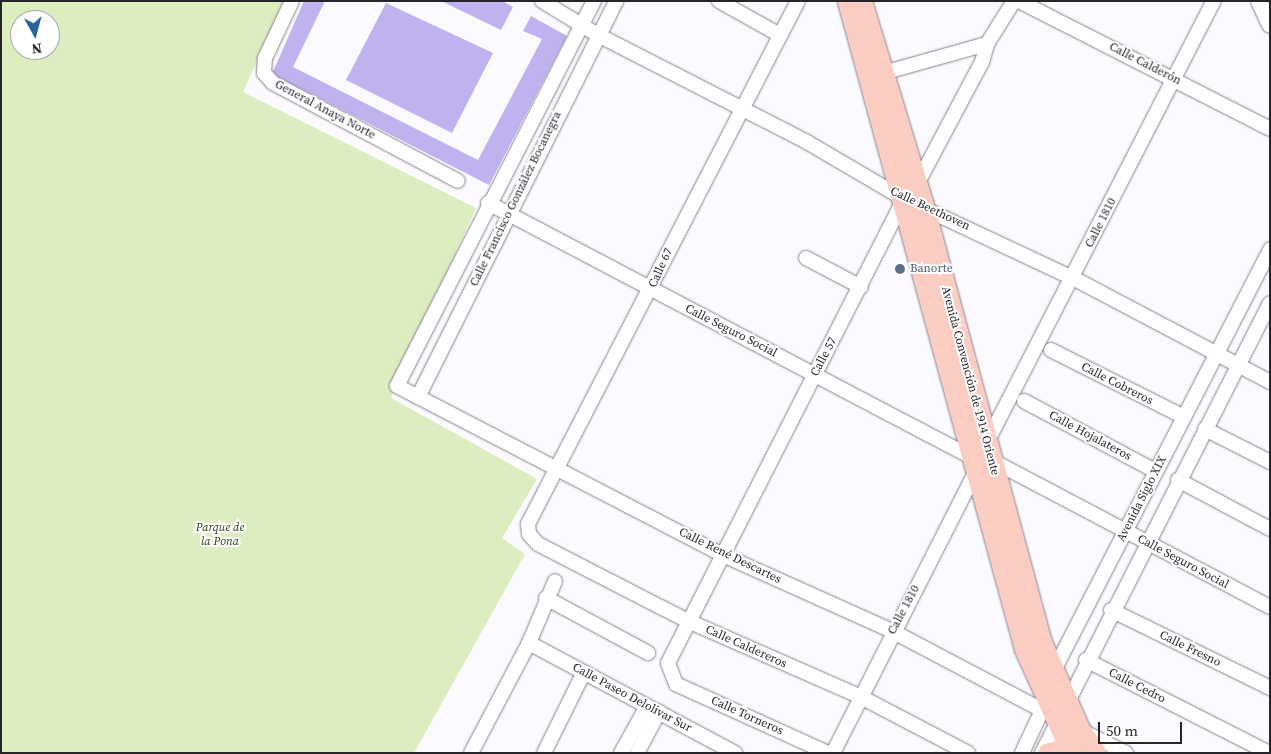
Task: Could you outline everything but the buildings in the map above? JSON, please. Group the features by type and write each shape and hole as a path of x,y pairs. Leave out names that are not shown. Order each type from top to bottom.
{"main road":[{"name":"Avenida Convención de 1914 Oriente","path":"848,1 914,197"},
{"name":"Avenida Convención de 1914 Oriente","path":"860,1 883,73 982,458 1025,649 1050,711 1071,751"},
{"name":"Avenida Convención de 1914 Oriente","path":"982,458 1052,674 1068,703 1079,729 1096,753"},
{"path":"1048,753 1071,751"}],"street":[{"name":"General Anaya Norte","path":"292,1 265,58 264,73 273,83 458,180"},
{"name":"Calle Beethoven","path":"542,1 598,35 1073,278 1215,355 1270,382"},
{"name":"Calle Francisco González Bocanegra","path":"397,386 488,203 594,1"},
{"name":"Calle Francisco González Bocanegra","path":"418,397 616,1"},
{"path":"719,1 780,35"},
{"name":"Calle 67","path":"529,534 528,524 651,290 741,109 798,1"},
{"name":"Calle 57","path":"669,674 668,663 688,621 861,287 914,197 982,62 987,44 1014,1"},
{"name":"Calle Calderón","path":"1019,1 1174,78 1270,129"},
{"name":"Calle 1810","path":"833,753 859,696 1214,1"},
{"path":"1259,1 1270,25"},
{"path":"883,73 987,44"},
{"name":"Calle Seguro Social","path":"488,203 651,290 1126,531 1270,607"},
{"name":"Avenida Siglo XIX","path":"1042,753 1050,711 1052,674 1270,249"},
{"path":"806,258 861,287"},
{"name":"Avenida Siglo XIX","path":"1022,753 1050,711 1068,703 1086,660 1111,610 1270,303"},
{"name":"Calle Cobreros","path":"1051,350 1184,417"},
{"name":"Calle René Descartes","path":"397,386 559,467 723,555 892,632 1050,711"},
{"name":"Calle Hojalateros","path":"1024,401 1155,471"},
{"path":"1205,429 1270,462"},
{"path":"1178,480 1270,529"},
{"name":"Calle Caldereros","path":"529,534 538,544 688,621 859,696 968,753"},
{"path":"471,753 529,643 546,598 555,581"},
{"path":"546,598 648,653"},
{"name":"Calle Fresno","path":"1111,610 1270,688"},
{"name":"Calle Paseo Delolivar Sur","path":"529,643 653,709 714,748 735,753"},
{"name":"Calle Cedro","path":"1086,660 1269,753"},
{"path":"544,753 584,672"},
{"name":"Calle Torneros","path":"669,674 676,684 828,753"},
{"path":"620,753 653,709"},
{"path":"637,753 653,709"},
{"path":"1079,729 1126,753"}],"green space":[{"name":"Parque de la Pona","path":"1,1 284,1 243,92 476,208 391,398 537,479 502,538 525,554 414,753 1,753"}],"place":[{"name":"Banorte","path":"900,269"}]}
